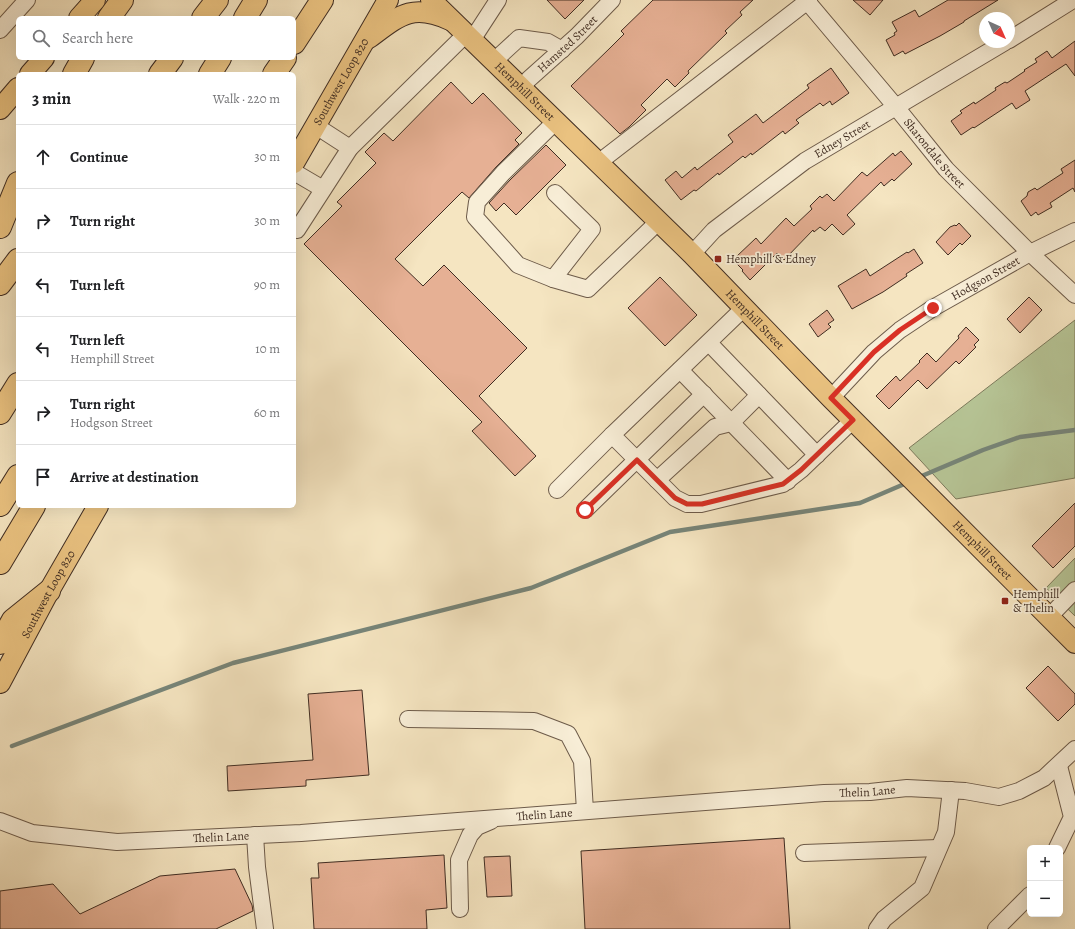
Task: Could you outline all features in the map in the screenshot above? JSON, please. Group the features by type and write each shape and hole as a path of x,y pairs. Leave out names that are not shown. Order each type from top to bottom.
{"highway":[{"path":"110,16 122,0"},
{"path":"205,16 217,0"},
{"path":"246,16 256,0"},
{"path":"296,40 322,0"},
{"path":"75,72 82,60"},
{"path":"162,72 170,60"},
{"path":"211,72 219,60"},
{"path":"275,72 284,60"},
{"path":"0,227 16,188"},
{"path":"0,284 16,263"},
{"path":"0,413 16,387"},
{"path":"0,505 16,479"},
{"path":"0,563 33,508"},
{"path":"0,642 13,620 49,591"}],"main road":[{"path":"81,16 95,0"},
{"name":"Southwest Loop 820","path":"296,161 388,0"},
{"name":"Hemphill Street","path":"432,0 659,221 831,398 1075,643"},
{"path":"363,43 383,28 407,14 426,12 436,14 464,31"},
{"path":"32,72 42,60"},
{"path":"0,109 16,90"},
{"name":"Southwest Loop 820","path":"0,683 49,591 97,508"}],"street":[{"path":"0,30 27,0"},
{"path":"297,230 350,148 464,31 498,0"},
{"name":"Hamsted Street","path":"521,88 612,0"},
{"path":"598,163 807,0"},
{"name":"Sharondale Street","path":"807,0 946,169 1030,253 1075,295"},
{"path":"1015,36 1073,0"},
{"path":"494,61 519,38 548,42 562,50"},
{"name":"Edney Street","path":"692,254 714,230 805,161 995,48"},
{"path":"556,121 503,173 477,202 476,216 518,265 588,289 659,221"},
{"path":"316,126 350,148"},
{"path":"296,173 323,189"},
{"path":"553,278 592,228 555,193"},
{"name":"Hodgson Street","path":"831,398 874,352 900,330 933,308 1030,253 1075,231"},
{"path":"557,490 744,308"},
{"path":"709,342 817,455"},
{"path":"680,370 788,481"},
{"path":"585,510 704,394"},
{"path":"657,480 715,427 731,423 759,395"},
{"path":"612,435 675,498 687,504 709,502 783,484 817,455 853,420"},
{"path":"1048,617 1075,590"},
{"path":"408,719 534,721 568,734 582,761 585,811"},
{"name":"Thelin Lane","path":"0,821 32,833 117,842 255,835 824,793 870,792 907,788 951,790 999,797 1019,791 1044,778 1059,766 1075,749"},
{"path":"1058,845 1072,817 1059,766"},
{"path":"877,929 884,919 922,888 946,832 951,790"},
{"path":"460,909 459,860 470,835 477,827 496,818"},
{"path":"255,835 257,867 265,929"},
{"path":"804,853 938,848"},
{"path":"996,929 1027,898"}],"green space":[{"path":"1075,320 1075,478 956,499 909,448"},
{"path":"1075,558 1075,616 1046,588"}],"building":[{"path":"547,0 584,0 565,19"},
{"path":"653,0 753,0 740,12 742,15 725,31 727,33 688,71 689,73 675,87 667,79 641,105 646,110 620,134 571,86 624,34 621,31"},
{"path":"853,0 883,0 870,15"},
{"path":"948,0 998,0 940,36 905,54 903,51 894,56 886,40 895,35 894,33 897,31 892,22 915,10 919,17"},
{"path":"1075,41 1075,76 1066,64 1025,91 1030,100 1016,109 1012,103 961,135 951,121 962,113 960,111 974,102 975,104 996,90 995,88 1005,82 1007,83 1025,71 1024,70 1037,62 1035,59 1047,51 1052,58"},
{"path":"831,68 849,93 832,105 830,101 823,106 820,103 796,120 799,123 785,134 783,131 752,155 751,153 745,158 743,156 719,175 718,173 696,191 694,190 681,200 665,180 676,171 682,178 695,167 697,170 733,142 728,135 756,114 763,123 809,88 807,85"},
{"path":"451,82 472,104 483,93 522,133 515,140 519,144 496,167 469,198 462,192 395,259 423,286 444,265 527,348 479,396 536,456 515,476 472,431 482,422 304,244 342,206 337,202 376,163 365,152 384,133 393,141"},
{"path":"546,145 566,165 516,215 504,203 496,211 489,203"},
{"path":"901,151 912,164 894,181 892,179 884,186 881,182 847,215 855,224 843,235 832,224 825,231 820,227 814,232 813,230 784,260 777,253 750,280 736,263 739,260 736,257 756,238 761,244 786,218 794,226 812,209 810,206 820,196 822,198 827,194 834,201 862,172 867,176 893,153 895,156"},
{"path":"1075,160 1075,192 1073,188 1050,203 1052,207 1038,215 1036,212 1031,216 1021,201 1027,196 1028,192 1035,188 1037,190 1063,173 1061,169"},
{"path":"959,223 971,236 962,245 960,243 948,255 936,242 950,227 956,226"},
{"path":"914,249 923,263 883,292 852,309 838,286 866,269 870,276"},
{"path":"660,277 697,315 665,346 628,308"},
{"path":"1029,297 1042,310 1020,333 1007,319"},
{"path":"827,310 834,320 828,324 831,327 818,337 809,324"},
{"path":"966,327 979,340 974,345 976,347 959,364 956,361 927,389 918,380 889,409 876,396 896,376 900,381 920,362 919,361 927,353 936,362 959,338 958,336"},
{"path":"1075,503 1075,546 1053,568 1032,546"},
{"path":"1048,666 1075,694 1075,704 1058,721 1026,688"},
{"path":"362,690 369,775 306,780 306,786 228,791 227,766 313,760 308,694"},
{"path":"784,838 790,929 585,929 581,851"},
{"path":"444,855 447,908 426,910 427,929 314,929 311,878 319,878 318,863"},
{"path":"510,856 512,896 487,897 484,857"},
{"path":"235,869 252,905 253,911 216,929 0,929 0,891 53,884 80,914 160,876"}],"waterway":[{"path":"917,478 983,450 1020,437 1075,430"},
{"path":"12,746 233,663 531,588 670,532 860,503 909,482"}],"place":[{"name":"Hemphill & Edney","path":"718,259"},
{"name":"Hemphill & Thelin","path":"1005,601"}],"route":[{"path":"585,510 637,460 675,498 687,504 702,504 783,484 801,470 853,420 831,398 874,352 900,330 933,308"}]}
